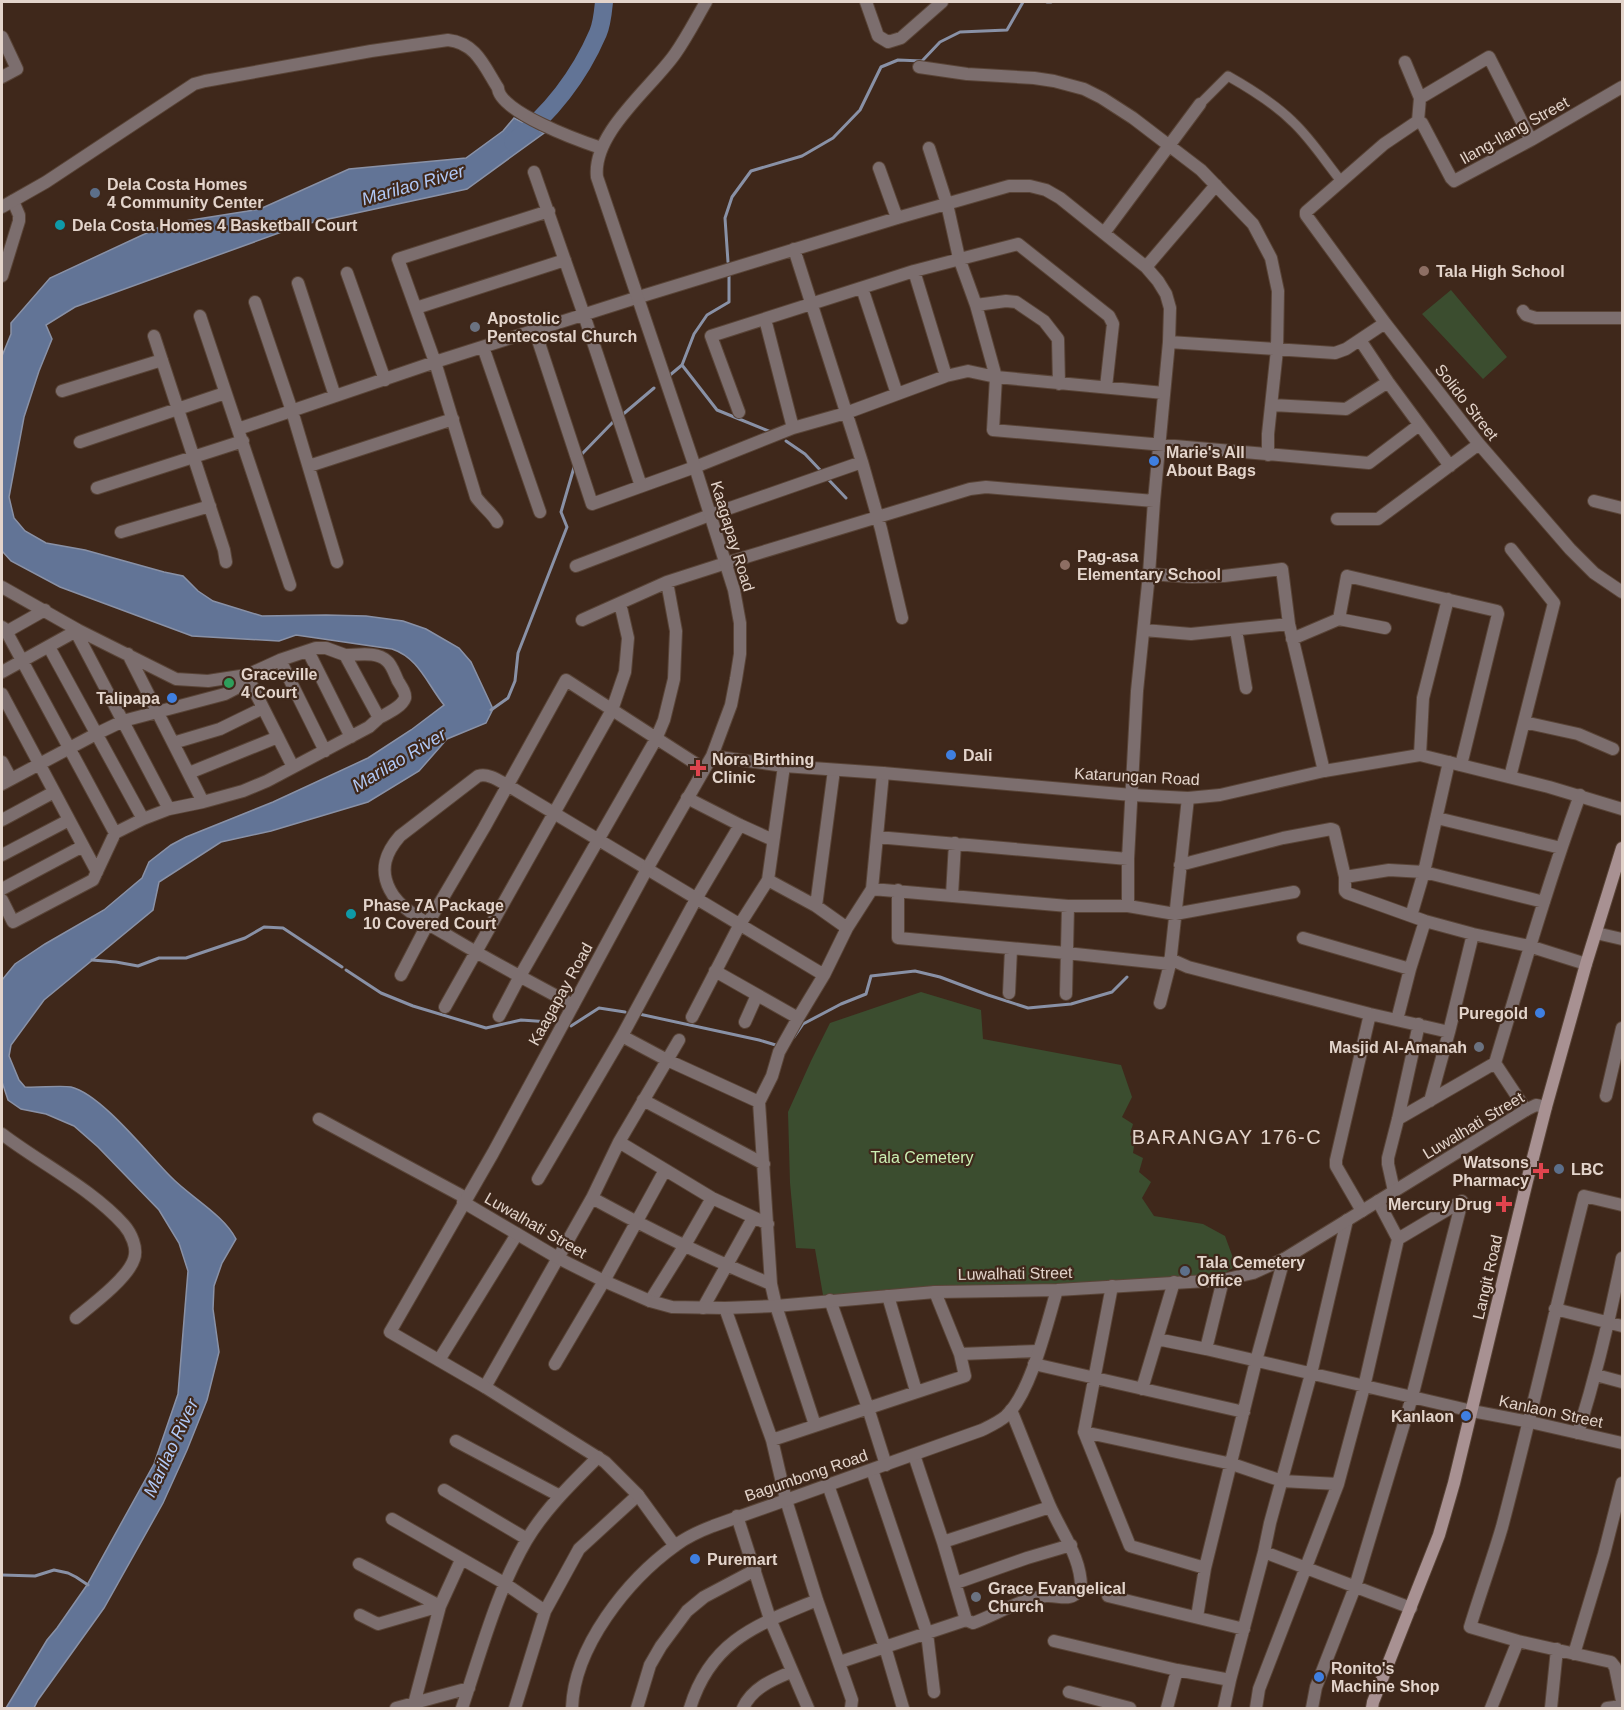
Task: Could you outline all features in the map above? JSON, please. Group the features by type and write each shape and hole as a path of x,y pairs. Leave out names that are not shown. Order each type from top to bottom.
{"main road":[{"name":"Langit Road","path":"1372,1708 1440,1535 1546,1107 1586,964 1623,848"}],"street":[{"name":"Kaagapay Road","path":"439,1360 390,1332 493,1153 647,869 712,756 731,705 740,654 740,623 734,590 639,297 597,177 597,162 601,148 617,123 675,54 706,2"},
{"path":"866,2 878,36 888,42 901,38 942,2"},
{"path":"2,37 17,69 2,77"},
{"path":"2,207 46,182 194,84 371,51 448,40 459,41 470,47 517,111 556,132 601,148"},
{"path":"1420,98 1489,57 1531,140"},
{"path":"1104,233 1200,104 1228,76 1262,97 1288,117 1341,181 1384,144 1418,121 1420,98 1405,62"},
{"path":"919,67 967,74 1034,78 1068,84 1102,98 1133,118 1201,170 1253,224 1271,258 1278,291 1277,350 1268,455"},
{"name":"Ilang-Ilang Street","path":"1418,121 1422,123 1454,181 1623,87"},
{"path":"929,148 959,258 976,305 996,377 993,430 1369,463 1419,425"},
{"path":"879,168 897,218"},
{"path":"534,172 641,486"},
{"name":"Solido Street","path":"1341,181 1305,213 1385,323 1479,444 1570,549 1594,573 1623,592"},
{"path":"1146,267 1216,185"},
{"path":"238,429 435,362 897,218 1009,186 1029,186 1046,190 1060,198 1146,267 1166,294 1170,308 1169,342 1137,691 1128,859 1128,906"},
{"path":"2,276 19,221 13,201"},
{"path":"497,522 476,497 435,362 398,259 549,211"},
{"path":"739,412 711,336 914,271 1019,244 1110,316 1113,324 1106,387"},
{"path":"794,249 878,516 902,618"},
{"path":"416,308 565,260"},
{"path":"914,271 946,376"},
{"path":"347,273 385,380"},
{"path":"298,283 335,396"},
{"path":"862,288 897,394"},
{"path":"255,302 292,411 338,562"},
{"path":"976,305 1016,302 1044,321 1058,339 1059,384"},
{"path":"1523,310 1526,315 1536,318 1623,318"},
{"path":"200,316 290,585"},
{"path":"765,320 793,428"},
{"path":"1169,342 1335,353 1346,349 1385,323"},
{"path":"535,331 592,504 695,467 793,428 846,412 946,376 968,371 996,377 1164,393"},
{"path":"154,336 226,562"},
{"path":"1360,340 1450,466"},
{"path":"483,347 540,512"},
{"path":"62,392 162,360"},
{"path":"1272,405 1346,409 1388,382"},
{"path":"80,442 225,393"},
{"path":"309,466 453,419"},
{"path":"97,488 243,441"},
{"path":"1337,519 1378,519 1479,444"},
{"path":"576,566 710,515 862,462"},
{"path":"582,620 667,582 962,491 986,487 1154,501"},
{"path":"1594,501 1623,508"},
{"path":"122,532 210,506"},
{"path":"1510,777 1554,603 1511,549"},
{"path":"1149,574 1192,577 1224,576 1281,568 1292,639 1324,771"},
{"path":"1339,619 1347,576 1448,599 1495,611 1498,614 1437,818 1411,916"},
{"path":"499,1016 656,739 664,720 674,680 676,631 667,582"},
{"path":"2,587 45,610 77,631 176,679 208,681 248,678"},
{"path":"1420,755 1423,698 1448,599"},
{"path":"445,1007 612,710 626,672 628,638 620,603"},
{"path":"45,610 4,629 115,833"},
{"path":"1292,639 1339,619 1385,628"},
{"path":"1144,630 1191,634 1289,624"},
{"path":"1236,630 1246,688"},
{"path":"2,672 77,631"},
{"path":"77,631 169,809"},
{"path":"49,646 142,819"},
{"path":"2,762 6,782 123,721 225,694 280,660 308,651 326,648 345,655 374,655 387,661 405,694 405,699 398,706 369,727 267,781 203,802 169,809 142,819 115,833 93,880 13,922 2,900"},
{"path":"308,651 351,737"},
{"path":"128,654 203,802"},
{"path":"345,655 379,718"},
{"path":"280,660 325,751"},
{"path":"248,678 293,767"},
{"path":"401,975 428,923 566,680 704,769"},
{"path":"2,694 97,872"},
{"path":"173,743 220,729 263,708"},
{"path":"1524,722 1578,734 1612,748"},
{"path":"189,773 278,737"},
{"name":"Katarungan Road","path":"712,756 784,766 1188,798 1220,795 1324,771 1420,755 1580,795 1623,809"},
{"path":"692,1017 740,924 768,880 784,766"},
{"path":"816,906 834,770"},
{"path":"815,1425 771,1284 759,1102 772,1076 779,1052 824,975 847,928 872,889 883,773"},
{"path":"573,1005 475,952 428,923 398,901 390,891 384,872 387,855 400,836 473,778 483,775 507,785 824,975"},
{"path":"2,820 54,792"},
{"path":"1398,1119 1495,1063 1529,946 1580,795"},
{"path":"687,798 773,840"},
{"path":"1160,1003 1170,962 1188,798"},
{"path":"1437,818 1561,848"},
{"path":"2,855 69,820"},
{"path":"537,1179 622,1036 696,898 740,825"},
{"path":"1180,865 1283,838 1331,829 1334,830 1347,893 1425,921 1529,946 1586,964"},
{"path":"877,837 1128,859"},
{"path":"952,895 954,843"},
{"path":"2,889 83,846"},
{"path":"1345,877 1389,870 1424,872 1544,902"},
{"path":"768,880 816,906 847,928"},
{"path":"872,889 1068,906 1128,906 1175,914 1294,892"},
{"path":"898,890 898,938 1170,962 1449,1032"},
{"path":"1066,994 1068,906"},
{"path":"1397,1020 1425,921"},
{"path":"1596,933 1623,939"},
{"path":"1430,1101 1473,934"},
{"path":"1303,938 1410,969"},
{"path":"1009,993 1011,948"},
{"path":"715,971 798,1018"},
{"path":"745,1022 757,995"},
{"path":"1362,1211 1336,1166 1336,1160 1370,1014"},
{"path":"1394,1191 1388,1158 1419,1024"},
{"path":"1606,1096 1623,1028"},
{"path":"622,1036 666,1060 759,1102"},
{"path":"485,1387 592,1198 619,1142 679,1040"},
{"path":"1495,1063 1526,1110"},
{"path":"644,1100 764,1164"},
{"name":"Luwalhati Street","path":"319,1119 465,1200 558,1258 604,1281 650,1301 672,1307 725,1308 776,1306 935,1292 1057,1290 1223,1280 1253,1273 1284,1259 1526,1110 1536,1105 1546,1107"},
{"path":"2,1134 96,1200 125,1226 134,1243 135,1256 132,1264 120,1280 76,1318"},
{"path":"619,1142 712,1198 768,1224"},
{"path":"555,1364 665,1170"},
{"path":"1623,1205 1584,1196 1555,1309 1530,1422 1501,1529 1470,1628 1608,1661 1613,1664 1623,1701"},
{"path":"592,1198 636,1222 771,1284"},
{"path":"650,1301 712,1198"},
{"path":"1256,1708 1259,1689 1338,1484 1364,1387 1398,1239 1378,1201"},
{"path":"1312,1708 1316,1687 1355,1587 1412,1398 1462,1201 1398,1239"},
{"path":"703,1308 753,1218"},
{"path":"1224,1708 1270,1523 1311,1374 1347,1220"},
{"path":"517,1234 439,1360 598,1457 638,1495 675,1546"},
{"path":"1578,1433 1596,1375 1623,1258"},
{"path":"1197,1617 1205,1568 1284,1259"},
{"path":"1206,1349 1223,1280"},
{"path":"1142,1389 1174,1282"},
{"path":"1112,1286 1084,1432 1130,1546 1205,1568"},
{"name":"Bagumbong Road","path":"572,1708 577,1675 587,1650 604,1620 638,1579 675,1546 703,1530 738,1516 992,1426 1011,1410 1026,1385 1057,1290"},
{"path":"772,1440 965,1376 960,1354 935,1292"},
{"path":"888,1296 916,1391"},
{"path":"830,1300 886,1465"},
{"path":"725,1308 772,1440 786,1500 852,1700 851,1708"},
{"path":"1555,1309 1623,1326"},
{"name":"Kanlaon Street","path":"1157,1340 1623,1443"},
{"path":"960,1354 1038,1351"},
{"path":"1034,1364 1244,1412"},
{"path":"1596,1375 1623,1382"},
{"path":"840,1662 966,1620 973,1623 1035,1599 1046,1596 1061,1599 1077,1594 1081,1590 1080,1574 1071,1545 1050,1507 1011,1410"},
{"path":"1084,1432 1232,1464 1282,1481 1338,1484"},
{"path":"456,1441 560,1496"},
{"path":"914,1455 966,1620"},
{"path":"462,1708 504,1583 527,1539 560,1496 598,1457"},
{"path":"872,1470 927,1633 934,1692"},
{"path":"1574,1654 1623,1482"},
{"path":"828,1485 885,1647 903,1708"},
{"path":"444,1490 527,1539"},
{"path":"515,1708 545,1611 579,1549 638,1495"},
{"path":"943,1542 1050,1507"},
{"path":"738,1516 770,1619 807,1708"},
{"path":"392,1519 504,1583 545,1611"},
{"path":"956,1583 1071,1545"},
{"path":"1264,1552 1411,1608"},
{"path":"414,1706 441,1606 461,1560"},
{"path":"359,1564 441,1606"},
{"path":"637,1708 650,1665 687,1611 704,1597 755,1570"},
{"path":"1108,1596 1244,1629"},
{"path":"690,1708 706,1671 732,1642 770,1619 818,1600"},
{"path":"360,1615 378,1624 441,1606"},
{"path":"1053,1641 1230,1680"},
{"path":"1491,1708 1518,1641"},
{"path":"1551,1708 1557,1649"},
{"path":"1167,1708 1177,1670"},
{"path":"743,1708 756,1690 791,1672"},
{"path":"396,1708 414,1706 469,1688"},
{"path":"1069,1692 1130,1708"},
{"path":"1607,1708 1623,1706"}],"green space":[{"path":"1451,290 1507,357 1483,379 1422,314"},
{"name":"Tala Cemetery","path":"921,992 981,1010 983,1039 1121,1065 1132,1097 1122,1117 1133,1124 1130,1135 1135,1139 1133,1153 1143,1158 1139,1172 1151,1182 1142,1198 1154,1216 1203,1224 1225,1236 1236,1266 1220,1276 823,1295 815,1249 796,1248 790,1183 788,1112 830,1023"}],"water":[{"path":"514,118 544,133 467,189 301,225 75,307 46,325 52,339 24,417 9,497 14,518 25,531 46,543 85,550 183,576 198,591 213,601 262,616 366,616 403,621 426,629 459,648 471,662 493,709 486,723 447,739 419,771 368,802 271,831 221,842 159,882 153,910 44,1000 11,1045 9,1056 19,1080 25,1087 71,1087 96,1101 124,1126 178,1184 215,1214 236,1239 222,1263 214,1286 213,1309 219,1352 207,1400 163,1503 104,1608 34,1708 6,1708 47,1640 87,1585 154,1464 178,1394 188,1271 179,1243 159,1210 98,1147 74,1126 46,1114 21,1109 8,1100 2,1082 2,980 15,964 104,910 142,878 149,862 171,845 273,802 368,758 444,705 416,665 392,649 296,635 279,641 192,636 60,587 11,561 2,551 2,356 11,334 11,323 50,278 166,224 260,209 349,169 466,158 503,131"}],"waterway":[{"name":"Marilao River","path":"513,142 551,107 573,79 598,33 604,2"},
{"path":"728,262 725,218 732,197 751,171 802,156 833,138 860,110 881,67 898,60 922,61 940,42 960,32 1007,30 1023,2"},
{"path":"670,375 682,365 694,334 707,315 729,302 729,274"},
{"path":"682,365 717,410 771,432"},
{"path":"621,416 654,388"},
{"path":"580,456 614,421"},
{"path":"786,441 805,454 822,472"},
{"path":"491,710 508,698 515,681 518,653 567,527 561,512 575,464"},
{"path":"827,478 846,498"},
{"path":"92,960 138,966 159,958 186,958 245,938 264,927 283,928 342,967"},
{"path":"346,970 381,993 413,1006 486,1028 521,1020 550,1022"},
{"path":"794,1037 803,1024 866,994 871,976 915,971 940,977 1028,1008 1071,1004 1112,992 1127,977"},
{"path":"571,1026 599,1008 625,1012"},
{"path":"639,1014 779,1046"},
{"path":"2,1575 35,1576 54,1570 68,1573 88,1585"}],"place":[{"name":"Dela Costa Homes 4 Community Center","path":"95,193"},
{"name":"Dela Costa Homes 4 Basketball Court","path":"60,225"},
{"name":"Tala High School","path":"1424,271"},
{"name":"Apostolic Pentecostal Church","path":"475,327"},
{"name":"Marie's All About Bags","path":"1154,461"},
{"name":"Pag-asa Elementary School","path":"1065,565"},
{"name":"Graceville 4 Court","path":"229,683"},
{"name":"Talipapa","path":"172,698"},
{"name":"Dali","path":"951,755"},
{"name":"Nora Birthing Clinic","path":"698,768"},
{"name":"Phase 7A Package 10 Covered Court","path":"351,914"},
{"name":"Puregold","path":"1540,1013"},
{"name":"Masjid Al-Amanah","path":"1479,1047"},
{"name":"LBC","path":"1559,1169"},
{"name":"Watsons Pharmacy","path":"1541,1171"},
{"name":"Mercury Drug","path":"1504,1204"},
{"name":"Tala Cemetery Office","path":"1185,1271"},
{"name":"Kanlaon","path":"1466,1416"},
{"name":"Puremart","path":"695,1559"},
{"name":"Grace Evangelical Church","path":"976,1597"},
{"name":"Ronito's Machine Shop","path":"1319,1677"}],"district":[{"name":"BARANGAY 176-C","path":"1227,1137"}]}
